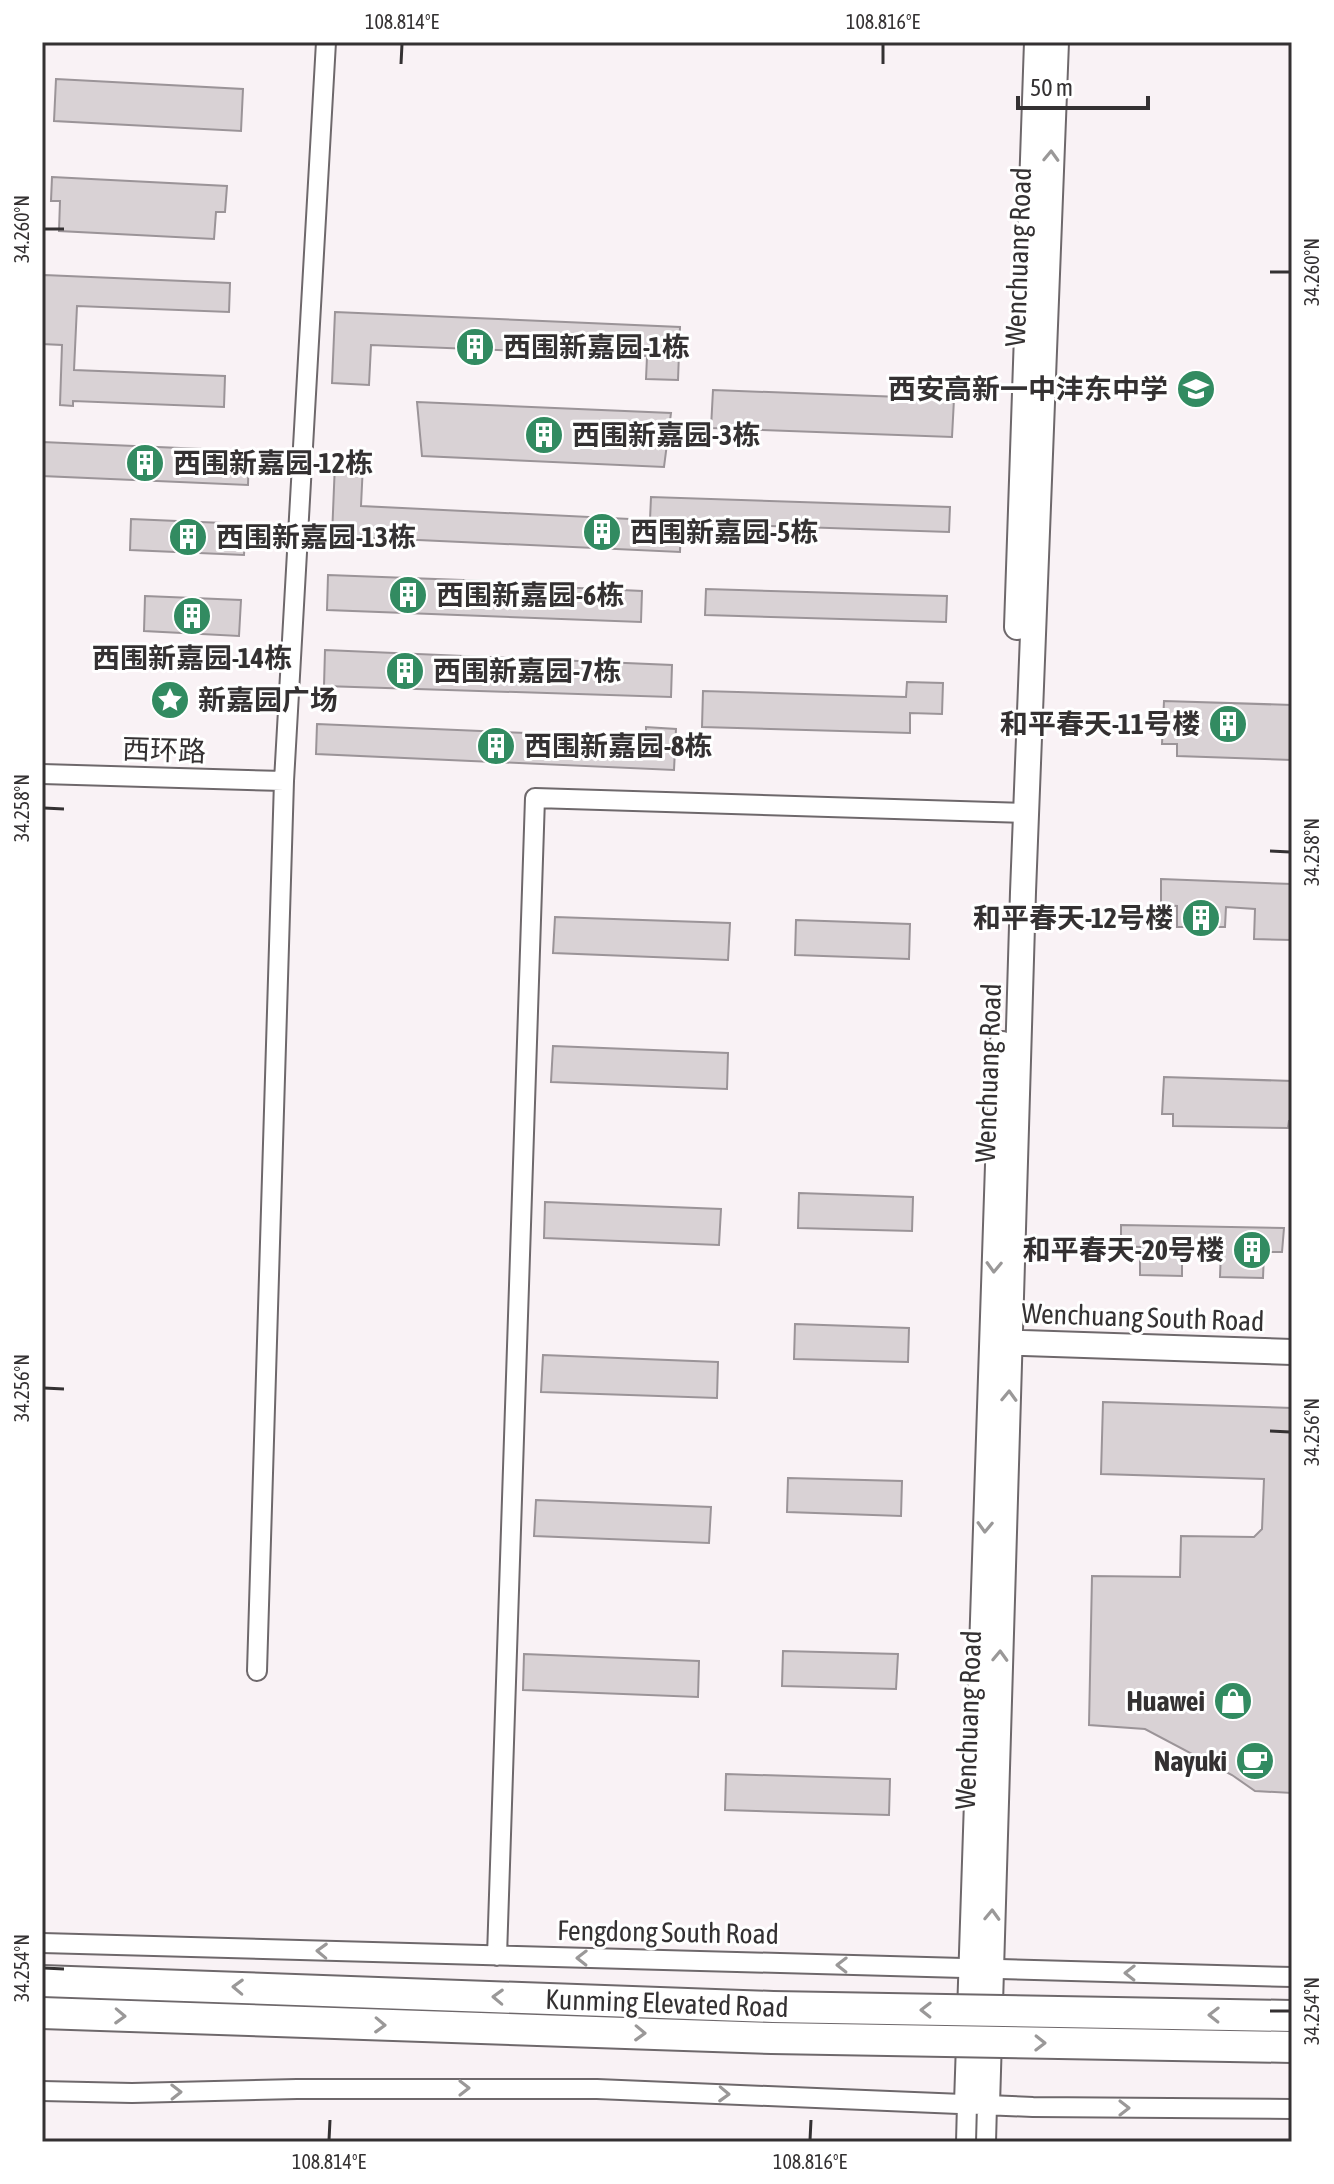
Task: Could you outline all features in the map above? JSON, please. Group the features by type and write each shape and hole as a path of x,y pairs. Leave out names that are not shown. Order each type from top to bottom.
{"highway":[{"name":"Kunming Elevated Road","path":"42,1981 773,2007 1292,2016"},
{"name":"Kunming Elevated Road","path":"42,2013 772,2038 1292,2047"}],"street":[{"path":"257,1671 284,781 326,42"},
{"name":"Wenchuang Road","path":"977,2105 1018,813 1037,42"},
{"name":"Wenchuang Road","path":"1018,813 1056,42"},
{"name":"西环路","path":"42,774 284,781"},
{"path":"497,1956 535,798 1018,813"},
{"name":"Wenchuang South Road","path":"1001,1342 1292,1352"},
{"name":"Fengdong South Road","path":"42,1943 1292,1977"},
{"path":"42,2091 597,2089 977,2105 1292,2109"},
{"path":"966,2142 977,2105"},
{"path":"977,2105 986,2142"}],"building":[{"path":"56,79 243,89 241,131 54,121"},
{"path":"52,177 227,186 225,212 216,212 214,239 59,231 60,201 51,201"},
{"path":"44,275 230,283 229,312 77,306 74,370 225,376 224,407 73,401 73,406 60,405 62,345 42,344"},
{"path":"335,312 680,327 678,380 646,379 647,356 371,345 369,385 332,383"},
{"path":"713,390 954,399 952,437 711,428"},
{"name":"西围新嘉园-3栋","path":"417,402 671,413 664,467 422,456"},
{"name":"西围新嘉园-12栋","path":"42,442 249,451 248,485 42,476"},
{"path":"335,463 363,464 361,506 650,520 651,497 950,507 949,532 681,523 680,552 332,536"},
{"name":"西围新嘉园-13栋","path":"131,519 246,524 244,555 130,550"},
{"path":"328,575 642,591 641,622 327,610"},
{"path":"706,589 947,596 946,622 705,615"},
{"name":"西围新嘉园-14栋","path":"145,596 241,600 239,636 144,631"},
{"path":"325,650 672,665 671,697 324,686"},
{"path":"907,682 943,683 942,714 910,713 910,733 702,727 703,691 906,697"},
{"name":"和平春天-11号楼","path":"1164,701 1292,705 1292,760 1177,756 1177,744 1162,744"},
{"name":"西围新嘉园-8栋","path":"317,724 646,738 646,727 676,729 674,770 316,754"},
{"name":"和平春天-12号楼","path":"1161,879 1292,884 1292,940 1254,939 1255,909 1226,907 1225,927 1177,927 1177,906 1161,905"},
{"path":"555,917 730,923 728,960 553,953"},
{"path":"796,920 910,924 909,959 795,955"},
{"path":"553,1046 728,1053 727,1089 551,1082"},
{"path":"1164,1077 1292,1081 1292,1121 1289,1121 1288,1128 1173,1126 1173,1114 1162,1114"},
{"path":"799,1193 913,1197 912,1231 798,1228"},
{"path":"545,1202 721,1209 719,1245 544,1238"},
{"name":"和平春天-20号楼","path":"1121,1225 1284,1228 1282,1252 1264,1252 1263,1278 1220,1277 1221,1249 1182,1249 1182,1276 1140,1275 1140,1247 1121,1246"},
{"path":"795,1324 909,1328 908,1362 794,1359"},
{"path":"543,1355 718,1362 717,1398 541,1392"},
{"path":"1103,1402 1292,1408 1292,1793 1255,1791 1232,1775 1145,1729 1089,1725 1092,1576 1180,1577 1181,1536 1254,1537 1262,1529 1264,1479 1101,1474"},
{"path":"788,1478 902,1481 901,1516 787,1512"},
{"path":"536,1500 711,1507 709,1543 534,1536"},
{"path":"783,1651 898,1654 896,1689 782,1686"},
{"path":"524,1654 699,1661 698,1697 523,1690"},
{"path":"726,1774 890,1779 889,1815 725,1810"}],"place":[{"name":"西围新嘉园-1栋","path":"475,347"},
{"name":"西安高新一中沣东中学","path":"1196,389"},
{"name":"西围新嘉园-3栋","path":"544,435"},
{"name":"西围新嘉园-12栋","path":"145,463"},
{"name":"西围新嘉园-5栋","path":"602,532"},
{"name":"西围新嘉园-13栋","path":"188,537"},
{"name":"西围新嘉园-6栋","path":"408,595"},
{"name":"西围新嘉园-14栋","path":"192,616"},
{"name":"西围新嘉园-7栋","path":"405,671"},
{"name":"新嘉园广场","path":"170,700"},
{"name":"和平春天-11号楼","path":"1228,724"},
{"name":"西围新嘉园-8栋","path":"496,746"},
{"name":"和平春天-12号楼","path":"1201,918"},
{"name":"和平春天-20号楼","path":"1252,1250"},
{"name":"Huawei","path":"1233,1701"},
{"name":"Nayuki","path":"1255,1761"}]}
